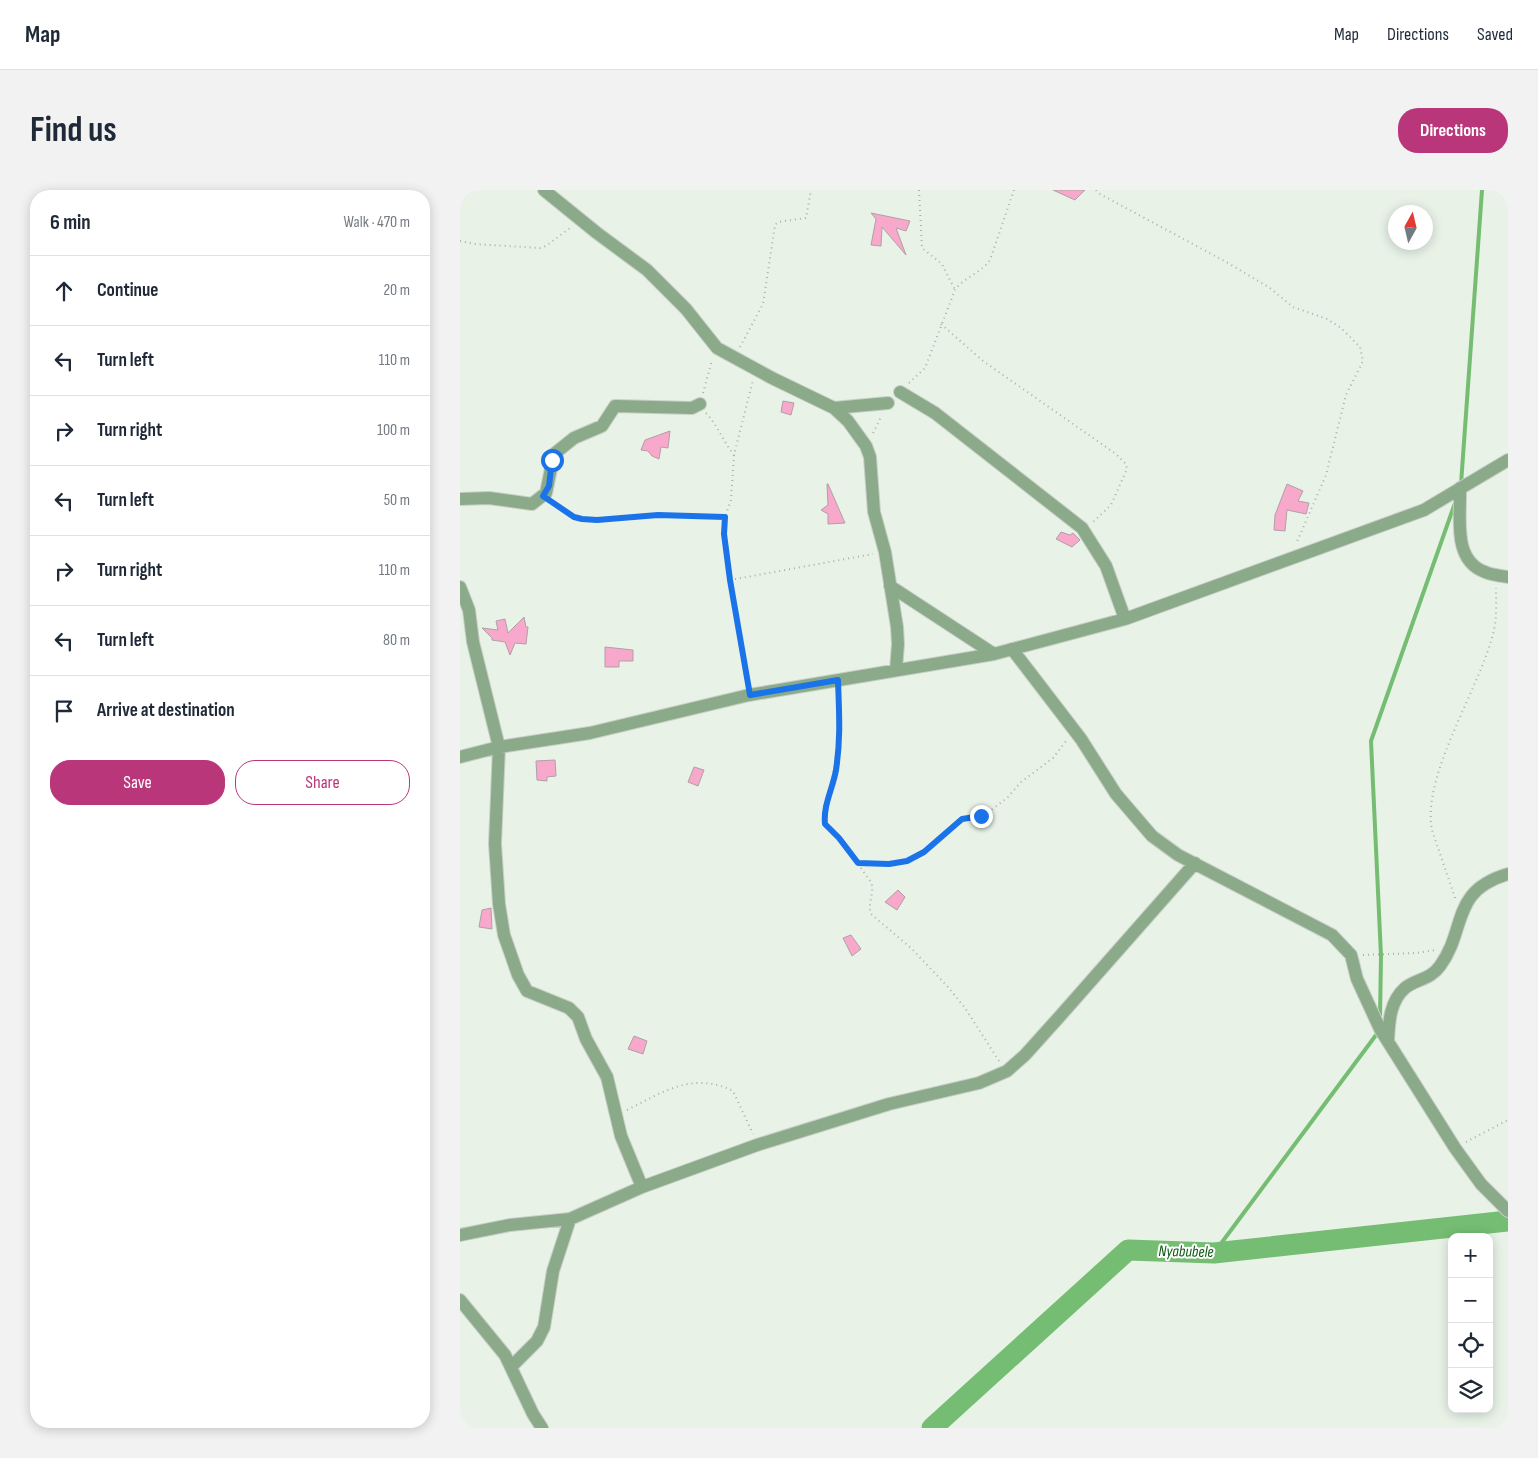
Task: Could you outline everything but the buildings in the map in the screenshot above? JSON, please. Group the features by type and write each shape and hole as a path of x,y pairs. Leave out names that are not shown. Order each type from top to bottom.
{"street":[{"path":"544,190 647,270 686,309 717,348 834,408 848,421 866,446 870,457 874,512 885,552 898,644 896,670"},
{"path":"900,392 935,413 1082,528 1106,566 1125,619"},
{"path":"834,408 888,403"},
{"path":"460,499 489,498 532,504 543,496 549,486 554,454 574,438 602,426 615,406 692,408 700,404"},
{"path":"460,757 499,747 590,733 750,695 994,654 1125,619 1226,583 1290,557 1424,510 1508,460"},
{"path":"1460,488 1461,544 1465,556 1471,564 1485,572 1502,576"},
{"path":"890,586 994,654"},
{"path":"460,587 469,610 473,642 499,747 495,844 499,904 504,935 518,975 527,991 566,1007 578,1017 586,1039 607,1077 627,1152 642,1187"},
{"path":"1012,649 1071,724 1106,780 1138,822 1162,845 1332,935 1351,955 1357,979 1388,1042 1455,1148 1481,1184 1508,1211"},
{"path":"460,1235 510,1225 570,1219 642,1187 756,1145 889,1104 979,1083 1006,1071 1025,1055 1195,862"},
{"path":"1388,1042 1394,1003 1405,988 1433,974 1441,965 1464,907 1477,890 1492,879 1508,874"},
{"path":"511,1367 537,1341 544,1327 553,1271 570,1219"},
{"path":"460,1300 493,1338 511,1367 533,1414 542,1428"}],"path":[{"path":"734,358 763,304 775,225 778,222 806,218 811,190"},
{"path":"919,190 922,248 942,264 954,290"},
{"path":"900,392 925,368 954,290 960,284 983,270 990,260 1014,190"},
{"path":"1096,190 1100,194 1228,263 1270,288 1293,307 1342,328 1360,346 1363,361 1346,395 1326,475 1290,557"},
{"path":"460,241 474,244 540,248 546,246 573,226 587,225"},
{"path":"941,324 983,361 1116,454 1126,464 1126,469 1111,505 1094,522 1082,528"},
{"path":"750,695 724,534 725,517 732,500 734,455 756,369"},
{"path":"866,446 888,403"},
{"path":"543,496 574,517 582,519 597,520 658,515 725,517"},
{"path":"730,580 885,552"},
{"path":"1460,917 1448,874 1432,830 1430,819 1432,802 1436,780 1457,725 1477,681 1494,630 1502,576"},
{"path":"838,680 841,726 836,769 826,808 825,824 839,838 872,885 869,910 871,914 912,949 948,987 1006,1071"},
{"path":"858,863 889,864 907,861 924,852 962,819 986,814 1007,798 1029,775 1053,758 1065,743 1071,724"},
{"path":"1351,955 1416,953 1439,949 1450,944"},
{"path":"616,1115 678,1086 694,1082 711,1084 727,1088 738,1097 756,1145"},
{"path":"1455,1148 1508,1120"}],"waterway":[{"path":"1461,484 1482,190"},
{"path":"1380,1019 1381,956 1371,741 1455,503"},
{"path":"1214,1253 1379,1031"},
{"name":"Nyabubele","path":"932,1428 1128,1250 1214,1253 1508,1221"}],"route":[{"path":"552,460 549,486 543,496 574,517 597,520 658,515 725,517 724,534 730,580 750,695 838,680 841,726 836,769 824,818 825,824 839,838 858,863 889,864 907,861 924,852 962,819 981,816"}]}
